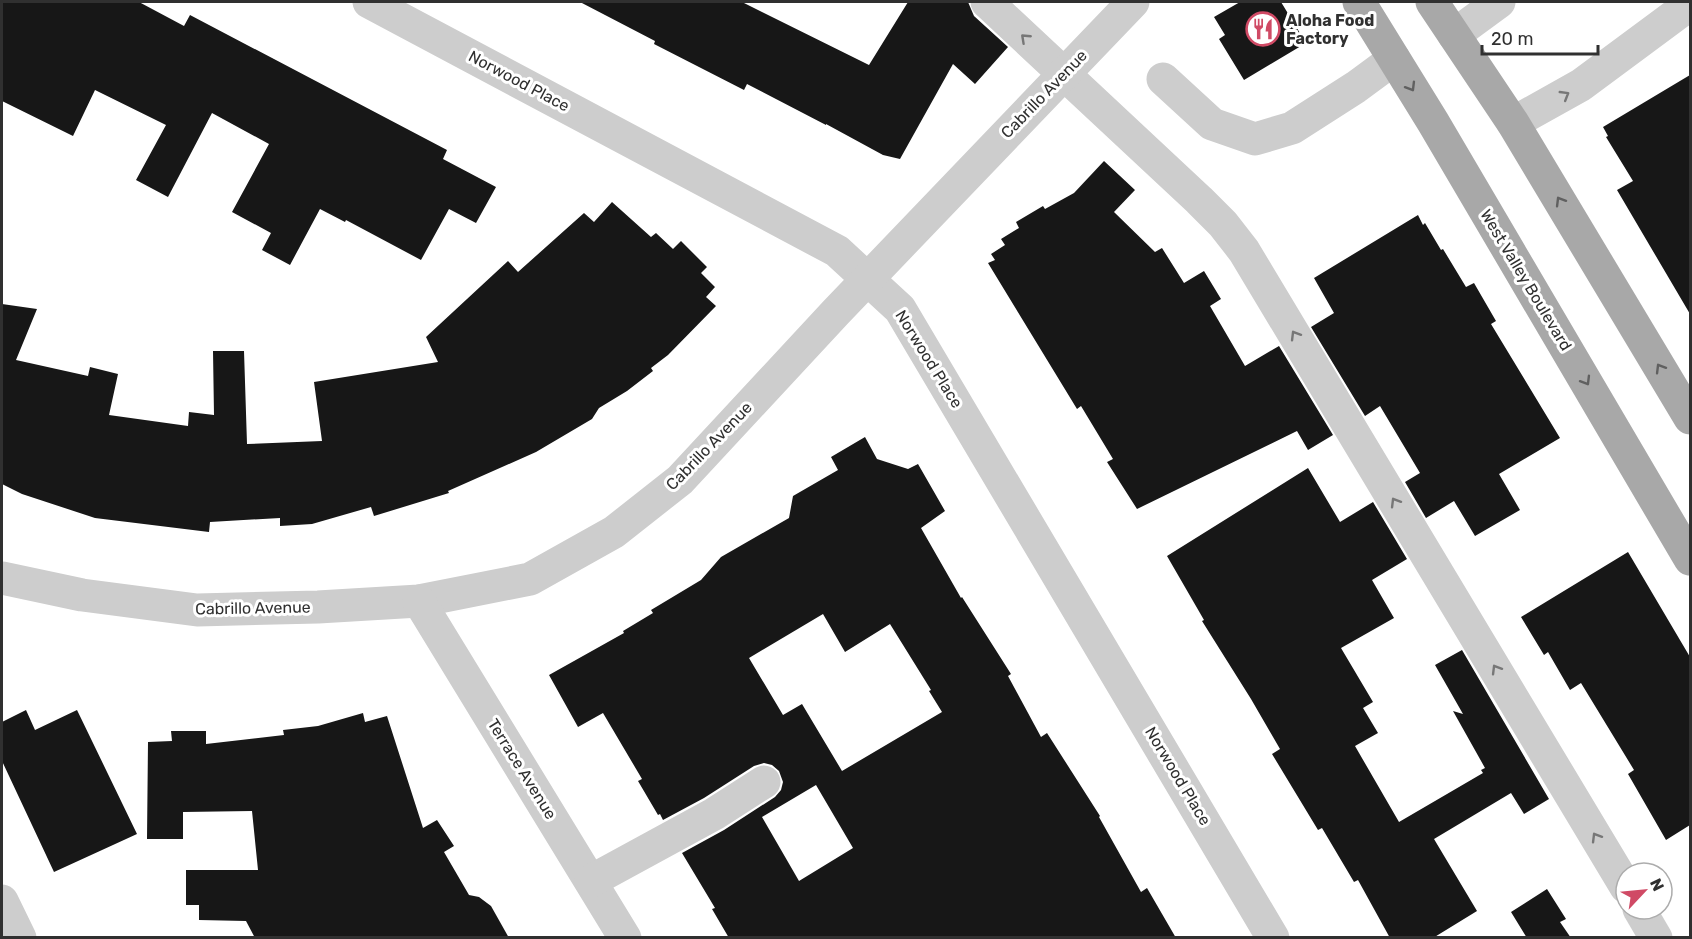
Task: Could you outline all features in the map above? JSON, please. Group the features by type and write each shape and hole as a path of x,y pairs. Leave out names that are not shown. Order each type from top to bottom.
{"main road":[{"name":"West Valley Boulevard","path":"1359,2 1690,559"},
{"path":"1432,2 1513,123 1690,418"}],"street":[{"name":"Norwood Place","path":"369,2 837,251 900,309 1273,938"},
{"path":"987,2 1199,200 1223,224 1244,251 1614,867"},
{"name":"Cabrillo Avenue","path":"2,578 82,595 197,610 318,607 419,601 530,579 614,532 681,480 868,279 1133,2"},
{"path":"1454,35 1500,2"},
{"path":"1513,123 1581,85 1690,4"},
{"path":"1163,79 1212,124 1255,139 1292,128 1356,87 1394,59"},
{"name":"Terrace Avenue","path":"419,601 625,938"},
{"path":"591,881 714,814 764,782"},
{"path":"2,901 20,938"},
{"path":"1646,921 1656,938"}],"building":[{"path":"2,2 139,2 184,26 190,15 447,150 443,159 496,187 476,223 449,209 421,260 346,220 345,222 320,209 290,265 262,250 271,233 232,212 269,144 212,113 168,197 136,180 166,125 95,90 73,136 2,101"},
{"path":"580,2 742,2 869,65 908,2 968,2 974,16 1008,47 975,84 953,64 900,159 883,155 747,84 744,90 654,44 655,41"},
{"path":"1240,2 1281,2 1306,43 1244,80 1219,39 1225,35 1214,17"},
{"path":"1690,75 1690,314 1617,190 1633,181 1606,137 1608,136 1603,127"},
{"path":"1104,161 1135,190 1114,212 1155,252 1162,248 1184,283 1204,271 1221,299 1210,306 1245,366 1279,346 1333,435 1308,450 1297,431 1137,509 1107,462 1113,459 1081,406 1077,409 988,263 995,260 991,254 1005,245 1001,239 1019,228 1016,222 1043,206 1045,209 1074,193"},
{"path":"612,202 651,237 656,233 673,249 681,241 707,267 701,273 715,287 706,297 716,306 668,355 651,368 653,371 627,391 599,408 592,419 536,452 448,491 449,493 374,516 371,507 312,524 280,526 280,518 210,522 209,532 95,518 22,494 2,484 2,304 37,309 16,360 88,376 90,367 118,374 109,415 188,426 189,412 214,415 213,351 244,351 247,444 322,441 314,382 438,362 426,337 508,261 518,272 584,213 594,222"},
{"path":"1418,215 1441,250 1443,249 1466,287 1474,283 1496,321 1491,324 1560,438 1499,474 1520,510 1475,536 1454,501 1426,518 1405,482 1420,473 1380,406 1365,416 1311,327 1334,313 1314,278"},
{"path":"865,437 877,459 908,469 918,464 945,511 921,528 961,598 1011,674 1008,676 1041,737 1047,733 1100,816 1141,892 1147,888 1176,938 729,938 712,909 715,908 682,853 724,830 775,797 781,790 783,782 779,771 772,765 764,763 754,766 704,798 663,820 638,781 642,779 603,713 578,727 549,675 624,633 623,631 653,613 651,610 701,580 721,557 789,518 793,496 838,470 831,457","holes":["823,614 845,652 890,624 942,712 842,771 802,704 783,715 749,658","816,785 853,848 799,881 762,817"]},
{"path":"1308,468 1340,522 1373,502 1407,559 1372,580 1394,618 1341,648 1373,702 1363,708 1378,733 1355,746 1399,822 1483,773 1481,770 1485,768 1453,711 1463,714 1435,665 1462,650 1549,799 1524,814 1511,793 1434,839 1477,911 1433,938 1390,938 1358,880 1354,882 1322,828 1318,830 1272,754 1280,749 1202,621 1204,620 1167,556"},
{"path":"1628,552 1690,657 1690,825 1666,840 1628,774 1634,770 1581,683 1570,690 1548,652 1544,655 1521,617"},
{"path":"26,710 35,730 77,710 137,834 54,872 2,761 2,722"},
{"path":"363,713 365,722 387,716 423,828 437,820 454,846 444,852 469,895 479,897 491,906 509,938 255,938 246,921 199,920 199,905 186,905 186,870 258,870 252,811 183,812 183,839 147,839 148,742 172,741 171,731 206,731 206,744 284,735 283,730 318,726"},
{"path":"1547,889 1566,919 1560,922 1571,938 1527,938 1511,912"}],"place":[{"name":"Aloha Food Factory","path":"1263,29"}]}
